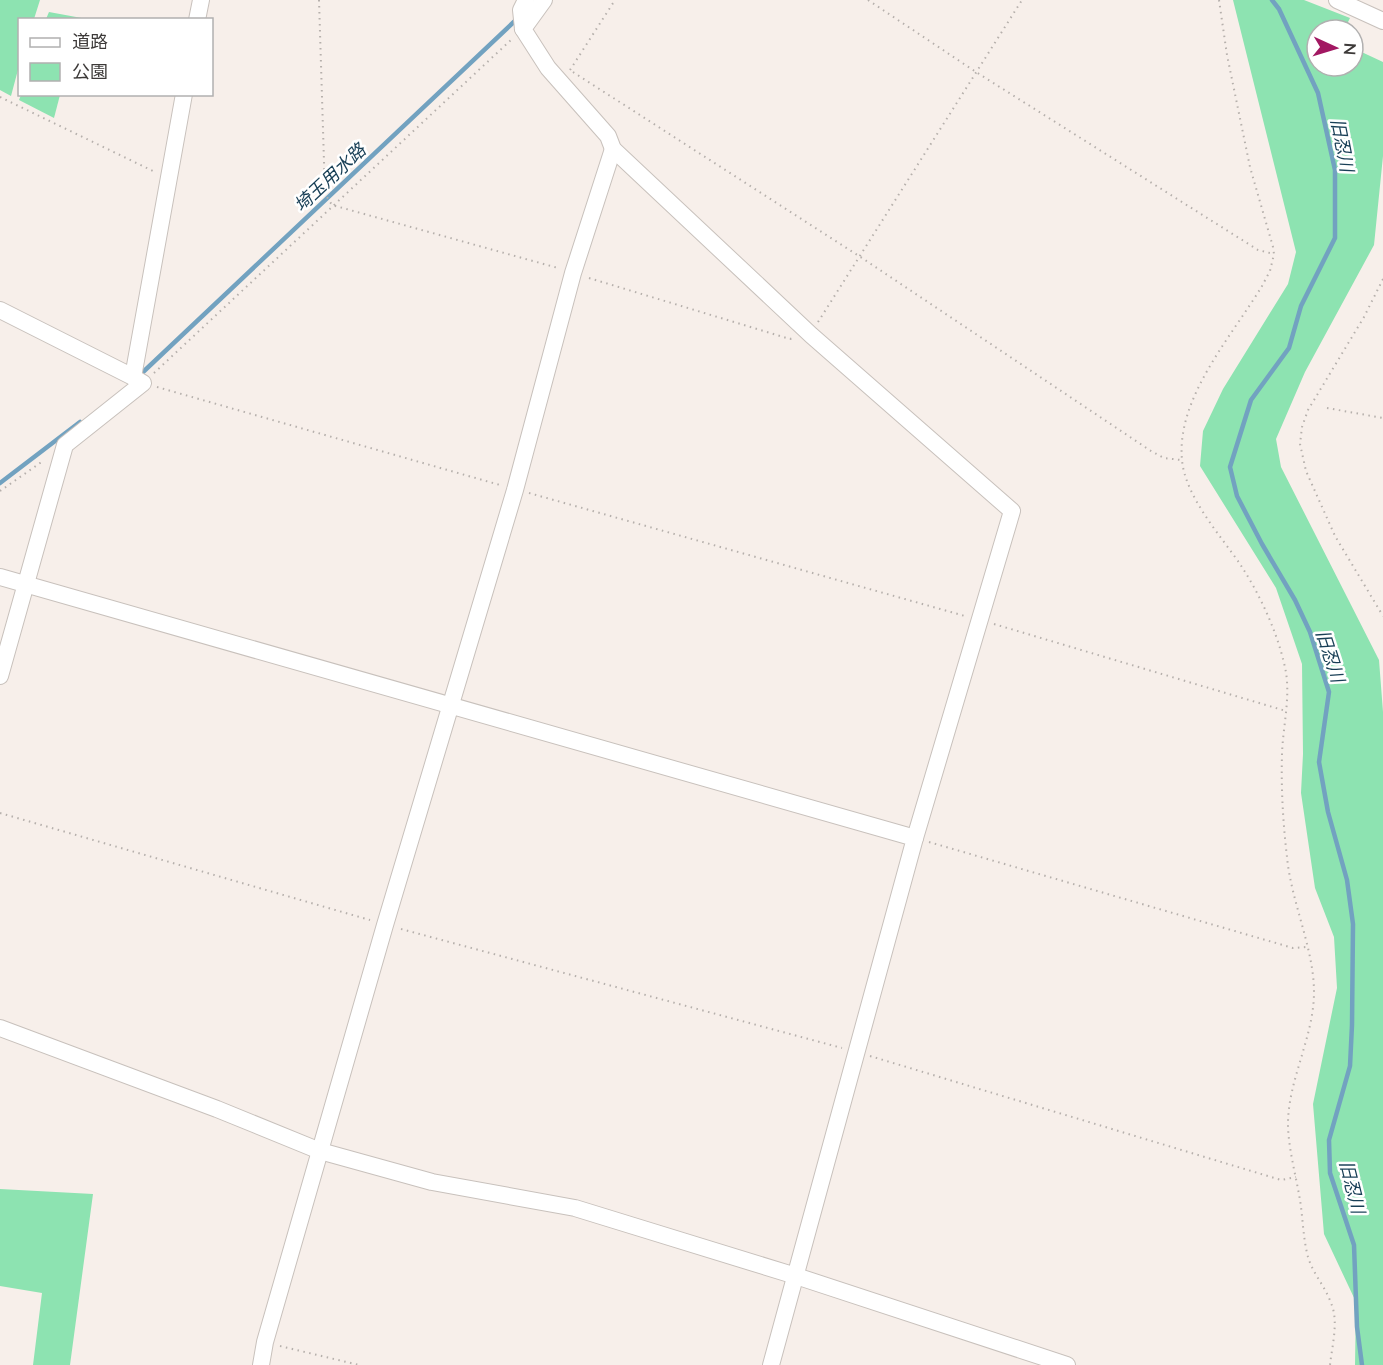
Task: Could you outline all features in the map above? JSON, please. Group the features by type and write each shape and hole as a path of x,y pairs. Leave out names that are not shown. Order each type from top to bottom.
{"street":[{"path":"197,18 201,0"},
{"path":"526,0 521,10 523,29 548,68 608,136 613,149 811,334 1012,511 915,838 771,1365"},
{"path":"523,29 544,0"},
{"path":"1337,0 1383,21"},
{"path":"0,676 65,446 138,380 184,96"},
{"path":"261,1365 385,925 515,490 573,273 613,149"},
{"path":"0,310 138,380"},
{"path":"0,577 915,838"},
{"path":"0,1028 217,1109 320,1151 432,1182 574,1208 795,1276 1067,1365"}],"path":[{"path":"319,0 326,196 332,205 573,273 790,339 811,334 1022,0"},
{"path":"615,0 570,70 859,256 1151,451 1164,458 1182,460"},
{"path":"868,0 976,72 1258,250 1274,254"},
{"path":"1219,0 1227,55 1250,167 1272,239 1274,254 1270,271 1262,286 1193,397 1184,428 1182,460 1193,494 1250,581 1270,624 1286,672 1286,711 1282,755 1286,849 1314,990 1312,1018 1288,1118 1308,1258 1333,1309 1334,1331 1330,1365"},
{"path":"138,380 523,29"},
{"path":"0,97 169,179"},
{"path":"1383,279 1364,317 1308,410 1302,427 1300,444 1306,471 1335,536 1383,616"},
{"path":"138,380 515,490 981,620 1286,711"},
{"path":"1327,408 1383,418"},
{"path":"0,491 65,446"},
{"path":"0,813 385,925 855,1052 1281,1180 1296,1177"},
{"path":"915,838 1293,948 1307,948"},
{"path":"266,1342 359,1365"}],"green space":[{"path":"0,0 40,0 34,18 18,18 18,70 11,96 0,90"},
{"path":"1233,0 1304,0 1350,18 1305,18 1305,78 1365,78 1365,54 1383,62 1383,156 1374,245 1305,372 1276,439 1281,467 1379,660 1383,712 1383,1365 1355,1365 1356,1302 1324,1234 1313,1104 1337,988 1334,937 1315,888 1301,793 1302,664 1276,588 1200,466 1203,431 1223,389 1288,284 1296,252"},
{"path":"49,12 82,18 46,18"},
{"path":"21,96 60,96 54,118 19,100"},
{"path":"0,1189 93,1194 70,1365 33,1365 42,1293 0,1286"}],"waterway":[{"name":"旧忍川","path":"1272,0 1279,9 1318,93 1335,170 1335,238 1301,306 1289,348 1251,400 1230,467 1237,496 1295,600 1310,632 1329,692 1319,762 1328,812 1347,880 1353,924 1350,1066 1329,1140 1330,1173 1354,1245 1357,1327 1362,1365"},
{"name":"埼玉用水路","path":"142,373 518,18"},
{"name":"埼玉用水路","path":"0,483 80,422"}]}
